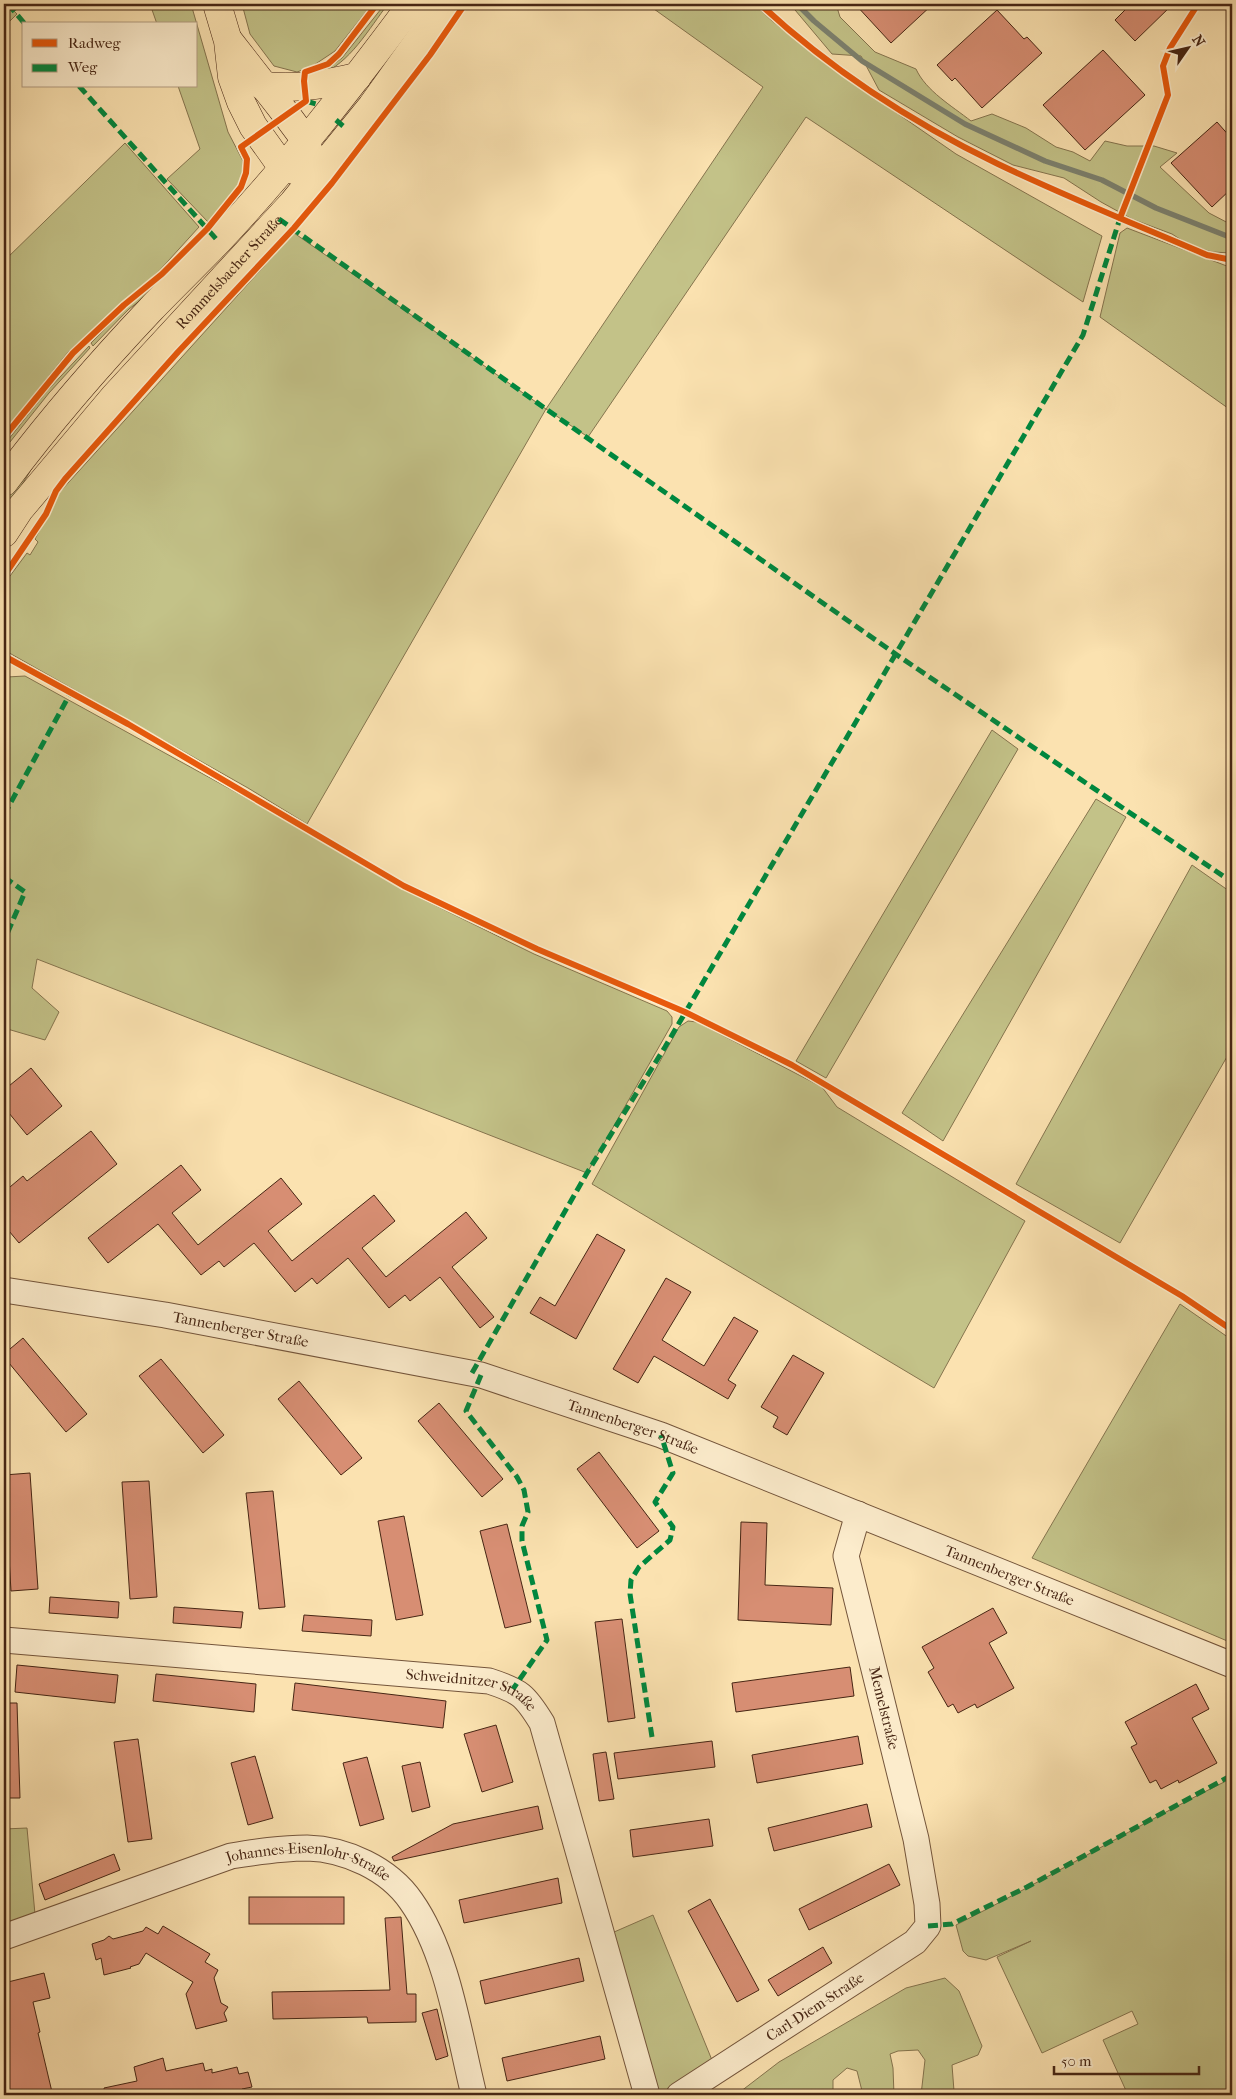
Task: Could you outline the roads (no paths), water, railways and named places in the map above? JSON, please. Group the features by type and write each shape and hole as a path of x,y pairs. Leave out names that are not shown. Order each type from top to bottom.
{"main road":[{"path":"217,4 228,41 232,77 241,102 253,126 283,168 316,175 306,141 228,41"},
{"name":"Rommelsbacher Straße","path":"4,482 150,309 218,241 283,168 357,77 412,4"},
{"name":"Rommelsbacher Straße","path":"4,533 19,510 114,396 279,219 316,175 387,86 445,4"},
{"path":"263,86 284,88 320,86 357,77"}],"street":[{"name":"Tannenberger Straße","path":"4,1290 165,1315 481,1375 661,1436 1232,1665"},
{"name":"Memelstraße","path":"858,1514 846,1556 916,1839 927,1904"},
{"name":"Schweidnitzer Straße","path":"4,1640 489,1681 513,1689 530,1703 542,1722 646,2095"},
{"name":"Johannes-Eisenlohr-Straße","path":"4,1937 232,1856 266,1850 308,1848 342,1854 371,1866 392,1881 411,1900 429,1932 447,1984 474,2095"},
{"name":"Carl-Diem-Straße","path":"679,2095 915,1942 928,1926 927,1904"}],"waterway":[{"path":"797,4 814,21 862,61 965,124 1045,161 1102,180 1156,208 1232,238"}]}
